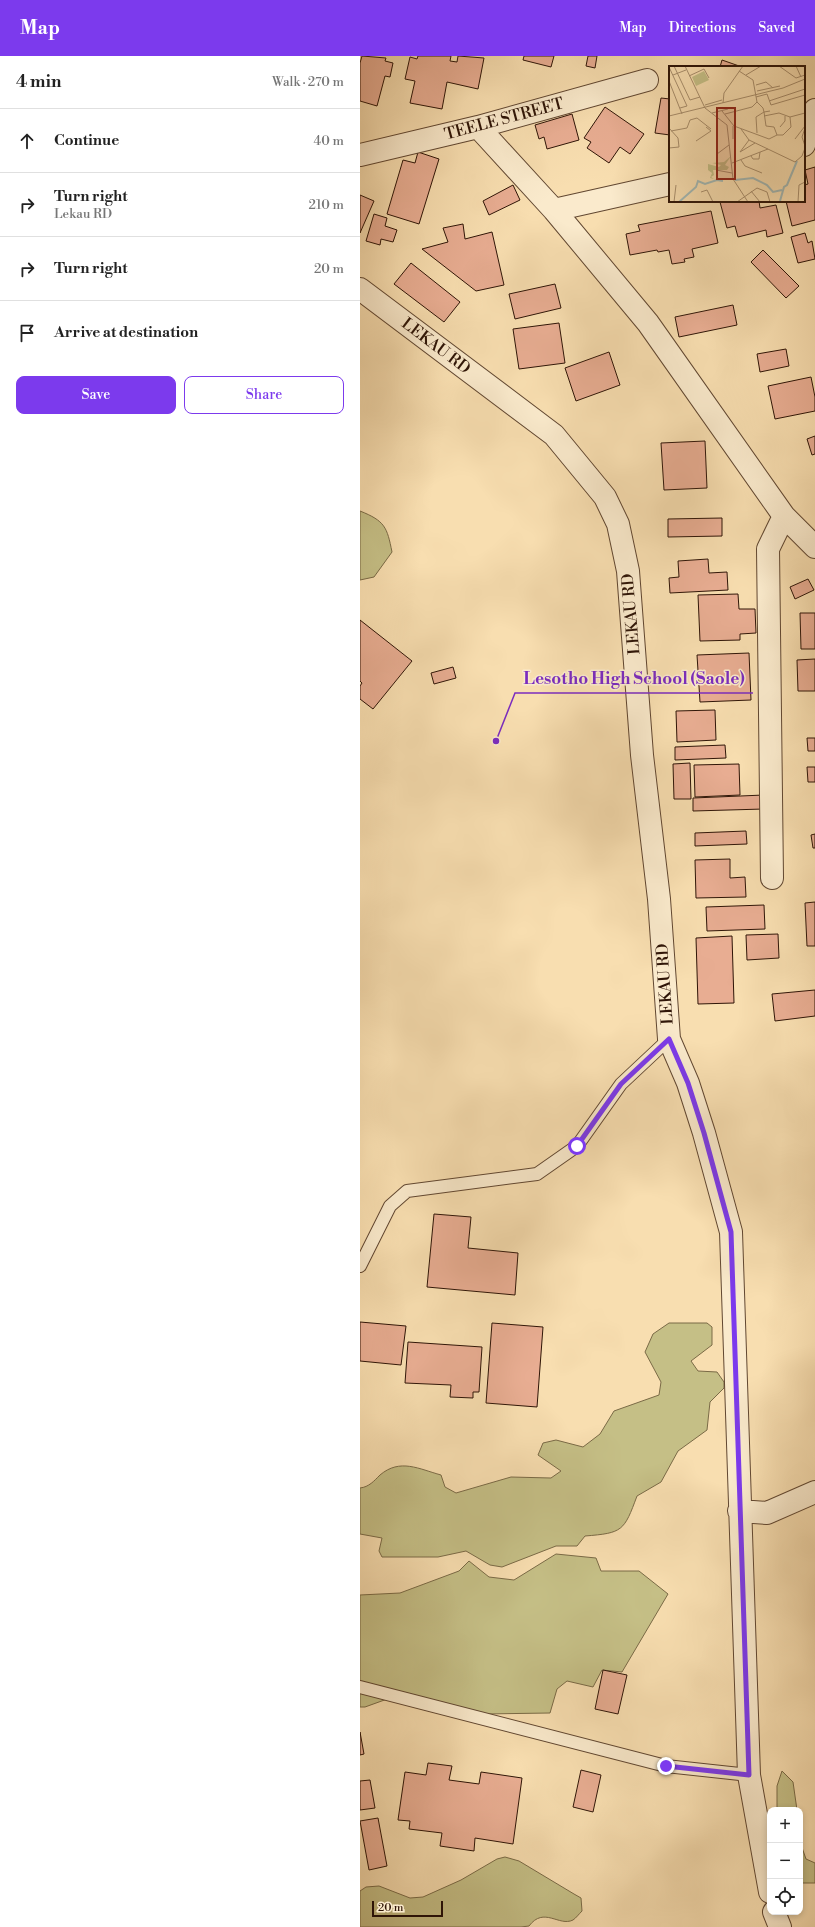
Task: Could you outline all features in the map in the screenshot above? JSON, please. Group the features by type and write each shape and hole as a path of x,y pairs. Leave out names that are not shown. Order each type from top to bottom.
{"street":[{"name":"TEELE STREET","path":"360,155 478,127 647,80"},
{"path":"805,142 815,110"},
{"path":"478,127 554,210 648,323 784,516 815,547"},
{"path":"805,150 815,147"},
{"path":"554,210 669,184"},
{"name":"LEKAU RD","path":"360,289 554,435 605,497 618,524 628,570 642,755 659,899 669,1039 688,1083 704,1133 731,1232 739,1511 749,1775 768,1879"},
{"path":"772,878 768,549 784,516"},
{"path":"739,1511 767,1513 815,1492"},
{"path":"775,1915 780,1927"}],"lane":[{"path":"360,1266 390,1206 407,1191 537,1174 577,1146 621,1084 669,1039"},
{"path":"360,1687 666,1766 749,1775"}],"shaded area":[{"path":"360,511 375,518 384,526 392,552 374,577 360,580"},
{"path":"669,1323 707,1323 712,1327 712,1345 691,1361 698,1371 717,1372 724,1382 724,1388 710,1402 707,1430 678,1451 661,1482 637,1496 629,1517 620,1528 607,1533 585,1536 577,1546 556,1546 502,1567 490,1565 466,1551 438,1557 382,1557 379,1551 382,1538 360,1534 360,1488 369,1485 387,1470 395,1467 410,1466 441,1475 445,1487 456,1493 511,1477 551,1478 561,1471 538,1455 543,1443 556,1440 583,1447 600,1434 614,1411 659,1395 661,1382 645,1352 653,1334"},
{"path":"556,1554 596,1558 601,1571 639,1571 668,1594 622,1672 602,1670 593,1687 567,1681 557,1689 550,1713 483,1714 390,1698 365,1707 360,1707 360,1595 400,1593 459,1571 469,1561 489,1577 514,1580"},
{"path":"782,1771 793,1782 797,1807 777,1807 777,1786"},
{"path":"803,1850 806,1859 815,1863 815,1883 803,1883"},
{"path":"505,1857 519,1861 581,1898 582,1911 573,1920 562,1921 546,1917 535,1920 529,1926 521,1927 360,1927 360,1891 366,1887 379,1886 410,1898 423,1897 461,1880 497,1859"}],"building":[{"path":"362,56 386,58 385,61 393,63 390,77 385,76 377,106 360,101 360,63"},
{"path":"418,56 451,56 450,61 457,62 458,56 484,58 478,89 447,82 442,109 410,103 415,81 405,79 410,57 417,59"},
{"path":"524,56 554,56 551,67 523,60"},
{"path":"588,56 597,56 595,68 586,66"},
{"path":"722,60 739,66 720,66"},
{"path":"661,98 669,99 669,135 655,133"},
{"path":"605,107 644,134 630,154 620,147 609,163 587,148 591,142 584,138"},
{"path":"572,114 579,140 547,149 544,137 539,139 535,125"},
{"path":"418,152 439,159 419,224 387,214 403,160 415,163"},
{"path":"815,167 815,220 792,226 786,202 805,202 805,185 808,184 805,170"},
{"path":"513,185 520,200 489,215 483,201"},
{"path":"360,195 374,201 360,233"},
{"path":"720,202 759,202 760,208 776,205 783,233 767,237 766,230 738,237 735,226 727,228"},
{"path":"711,211 718,243 692,249 694,257 684,259 685,262 672,264 669,250 658,252 657,250 630,255 626,234 640,231 638,225"},
{"path":"374,214 387,218 385,226 397,230 393,242 381,239 380,245 366,241"},
{"path":"463,224 465,239 492,232 504,285 476,291 422,249 448,242 443,228"},
{"path":"805,233 808,243 812,241 815,259 798,263 791,237"},
{"path":"763,250 799,286 786,298 751,262"},
{"path":"411,263 460,302 444,322 394,284"},
{"path":"555,284 561,308 515,319 509,294"},
{"path":"733,305 737,325 679,337 675,317"},
{"path":"559,323 565,363 519,369 513,329"},
{"path":"786,349 789,366 760,372 757,354"},
{"path":"609,352 620,385 576,401 565,368"},
{"path":"811,377 815,397 815,411 775,419 768,386"},
{"path":"815,436 815,454 812,455 807,439"},
{"path":"705,441 707,488 664,490 661,443"},
{"path":"722,518 722,536 668,537 668,519"},
{"path":"708,559 709,573 727,572 728,590 670,593 669,578 679,577 678,561"},
{"path":"808,579 814,590 795,599 790,587"},
{"path":"738,594 739,609 755,609 756,633 740,634 740,640 700,641 698,595"},
{"path":"800,613 815,613 815,649 801,649"},
{"path":"360,620 412,661 373,709 360,699 360,686 362,683 360,681"},
{"path":"749,653 751,700 700,702 697,655"},
{"path":"815,659 815,691 798,691 797,660"},
{"path":"453,667 456,678 434,684 431,673"},
{"path":"715,710 716,740 677,742 676,711"},
{"path":"807,738 815,738 815,751 808,751"},
{"path":"725,745 726,758 675,760 675,747"},
{"path":"690,763 691,799 674,799 673,764"},
{"path":"739,764 740,795 695,797 694,765"},
{"path":"807,767 815,767 815,782 808,782"},
{"path":"764,795 764,809 693,811 693,798"},
{"path":"746,831 747,844 695,846 695,833"},
{"path":"815,834 815,848 813,848 811,835"},
{"path":"730,859 730,878 745,877 746,897 696,898 695,860"},
{"path":"815,902 815,946 807,946 805,903"},
{"path":"764,905 765,929 707,931 706,907"},
{"path":"778,934 779,958 747,960 746,935"},
{"path":"732,936 734,1003 698,1004 696,938"},
{"path":"815,990 815,1016 775,1021 772,994"},
{"path":"434,1214 471,1217 468,1248 518,1253 515,1295 427,1287"},
{"path":"360,1322 406,1326 401,1365 360,1361"},
{"path":"492,1323 543,1327 537,1407 486,1403"},
{"path":"408,1342 482,1347 479,1392 473,1392 473,1398 450,1397 451,1385 405,1383"},
{"path":"603,1670 627,1675 618,1714 595,1709"},
{"path":"360,1732 364,1754 360,1755"},
{"path":"428,1763 452,1766 449,1780 479,1784 481,1772 522,1778 513,1844 475,1838 474,1851 440,1846 442,1833 409,1829 410,1821 398,1820 405,1772 426,1775"},
{"path":"581,1770 601,1775 593,1812 573,1807"},
{"path":"370,1780 375,1808 360,1810 360,1781"},
{"path":"378,1818 387,1866 369,1870 360,1821"}],"place":[{"name":"Lesotho High School (Saole)","path":"496,741"}],"route":[{"path":"577,1146 621,1084 669,1039 688,1083 704,1133 731,1232 739,1511 749,1775 666,1766"}]}
